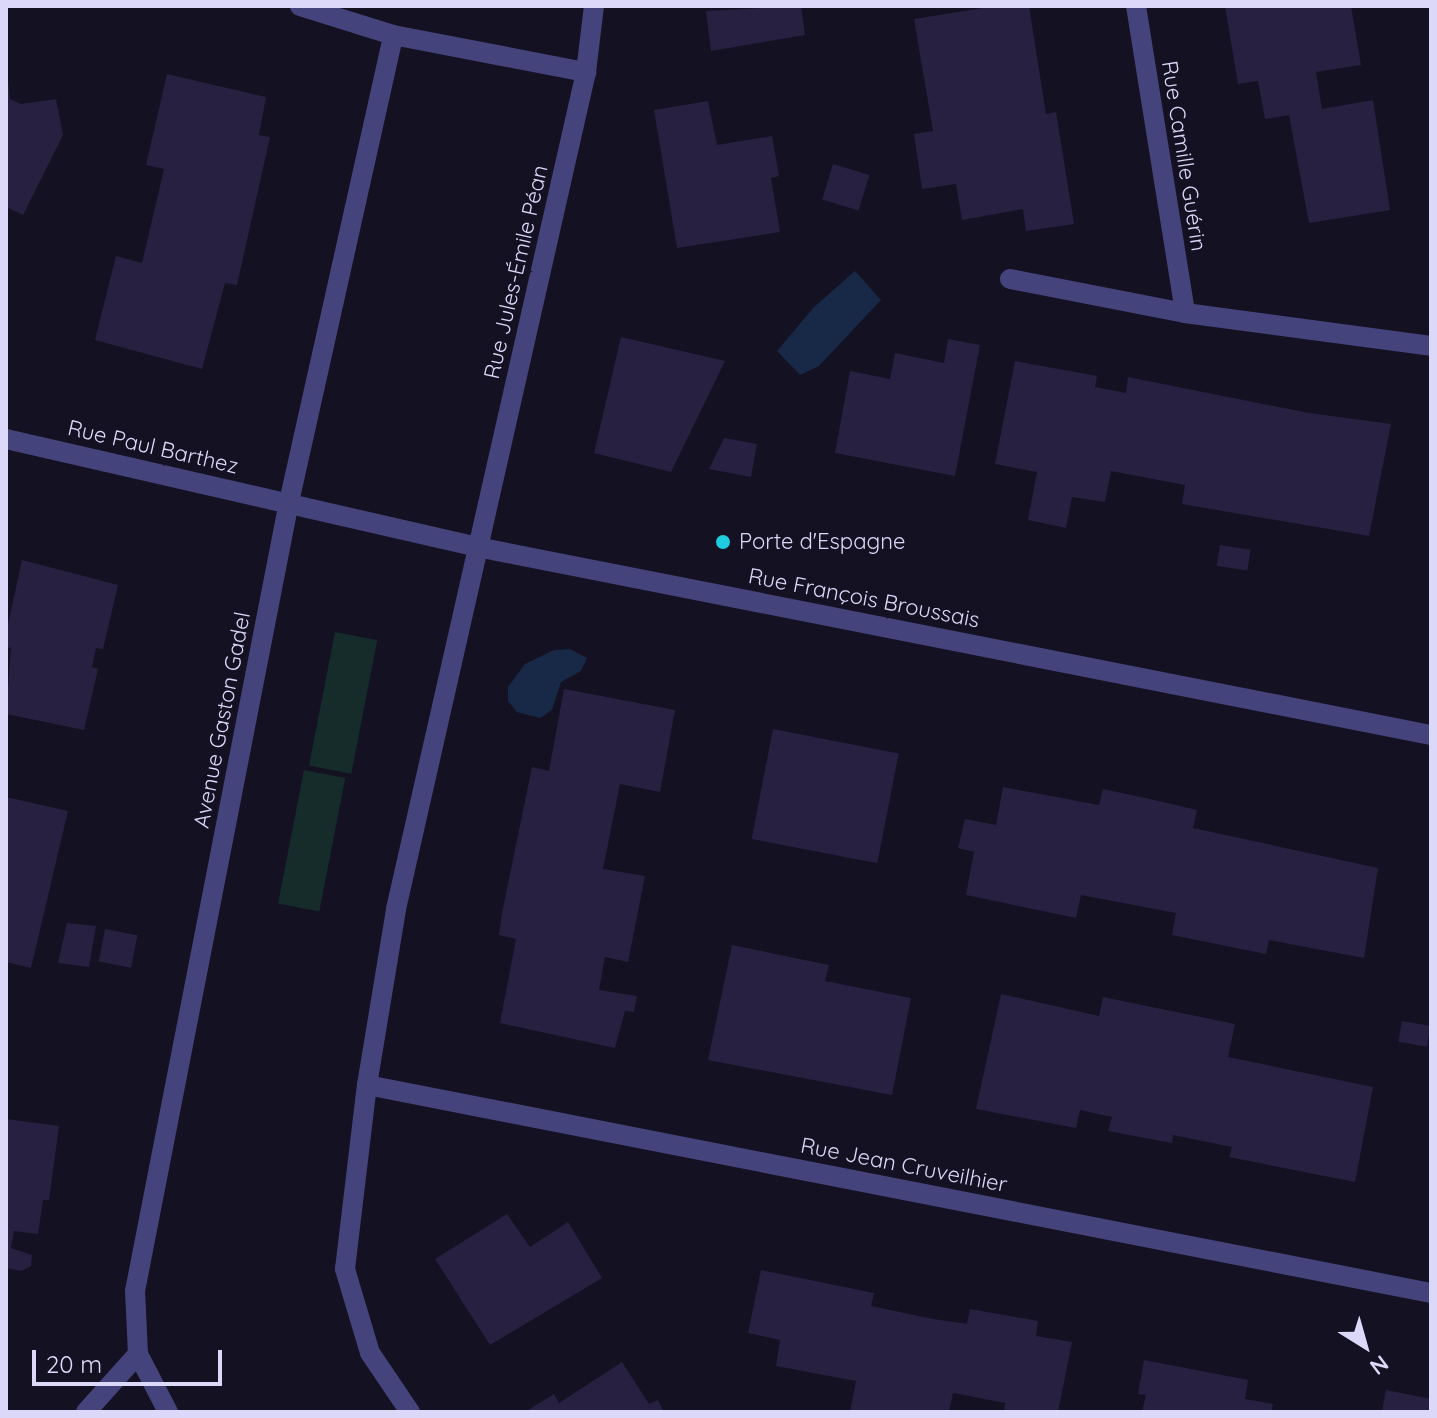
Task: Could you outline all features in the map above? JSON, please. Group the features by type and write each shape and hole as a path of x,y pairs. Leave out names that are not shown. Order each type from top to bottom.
{"street":[{"path":"300,6 393,35 586,72"},
{"name":"Rue Jules-Émile Péan","path":"477,547 586,72 594,6"},
{"name":"Rue Camille Guérin","path":"1136,6 1185,313"},
{"name":"Avenue Gaston Gadel","path":"168,1412 138,1354 135,1291 289,502 393,35"},
{"path":"1010,279 1185,313 1431,346"},
{"name":"Rue Paul Barthez","path":"6,439 289,502"},
{"name":"Rue François Broussais","path":"289,502 477,547 1431,735"},
{"path":"410,1412 370,1353 345,1269 367,1085 396,909 477,547"},
{"name":"Rue Jean Cruveilhier","path":"367,1085 1431,1293"},
{"path":"86,1412 138,1354"}],"green space":[{"path":"335,632 377,640 351,774 309,766"},
{"path":"304,770 345,778 319,912 278,904"}],"water":[{"path":"855,271 881,300 819,366 800,375 777,351 814,307"},
{"path":"570,649 587,658 581,671 561,682 552,710 540,718 517,712 508,701 508,687 525,664 554,650"}],"building":[{"path":"801,6 805,35 711,51 706,11"},
{"path":"996,6 1029,6 1046,114 1056,112 1074,224 1026,231 1023,209 962,220 956,184 922,189 914,134 933,131 914,19"},
{"path":"1225,6 1351,6 1361,65 1316,72 1322,109 1373,100 1390,210 1309,223 1289,115 1265,119 1258,81 1238,84"},
{"path":"6,61 10,99 21,104 56,99 63,135 23,215 6,207"},
{"path":"167,74 266,97 259,135 270,137 237,285 225,283 202,369 95,340 116,256 142,263 164,169 146,165"},
{"path":"708,101 717,145 772,136 779,176 771,178 780,232 677,248 654,110"},
{"path":"833,164 869,175 859,210 822,199"},
{"path":"621,337 725,361 671,472 594,453"},
{"path":"948,339 980,345 955,476 835,453 850,371 890,379 895,353 944,363"},
{"path":"1015,361 1097,376 1095,387 1126,393 1128,377 1309,413 1391,424 1369,536 1182,504 1185,485 1111,471 1105,502 1072,497 1066,528 1028,520 1037,472 995,464"},
{"path":"724,438 757,444 751,477 709,469"},
{"path":"1220,545 1251,550 1247,571 1217,566"},
{"path":"22,560 118,585 103,649 96,648 92,667 98,669 84,730 6,714 11,648 6,647 6,633"},
{"path":"564,689 675,710 660,792 620,784 603,869 645,876 628,962 605,957 599,990 637,996 634,1012 625,1011 615,1048 500,1023 516,939 499,935 502,913 532,767 549,771"},
{"path":"773,729 899,753 877,863 752,839"},
{"path":"1003,787 1099,805 1103,789 1150,799 1197,810 1193,828 1378,868 1364,958 1269,940 1266,954 1172,935 1176,913 1081,895 1076,918 966,895 974,852 958,848 965,819 996,825"},
{"path":"6,797 68,811 31,968 6,962"},
{"path":"67,923 96,926 89,967 58,963"},
{"path":"105,929 137,935 131,968 99,961"},
{"path":"732,945 829,965 825,981 911,998 892,1095 708,1060"},
{"path":"1001,994 1099,1016 1103,997 1235,1024 1228,1057 1373,1087 1355,1182 1229,1157 1232,1147 1173,1135 1172,1143 1108,1131 1112,1117 1080,1110 1076,1128 976,1109"},
{"path":"1402,1021 1431,1026 1427,1047 1398,1042"},
{"path":"6,1119 59,1126 49,1200 43,1200 38,1234 14,1231 11,1248 32,1255 31,1266 21,1271 6,1268"},
{"path":"507,1214 530,1247 568,1222 602,1278 490,1345 435,1259"},
{"path":"761,1270 874,1293 871,1306 933,1319 967,1324 970,1309 1038,1321 1036,1336 1072,1342 1058,1412 1004,1412 1005,1403 953,1393 949,1412 850,1412 856,1381 776,1366 780,1340 748,1333"},
{"path":"1144,1360 1248,1380 1245,1399 1273,1404 1271,1412 1142,1412 1146,1395 1138,1394"},
{"path":"622,1362 649,1404 658,1400 664,1412 525,1412 554,1394 559,1403"},
{"path":"1386,1390 1431,1399 1431,1412 1382,1412"}],"place":[{"name":"Porte d'Espagne","path":"723,542"}]}
